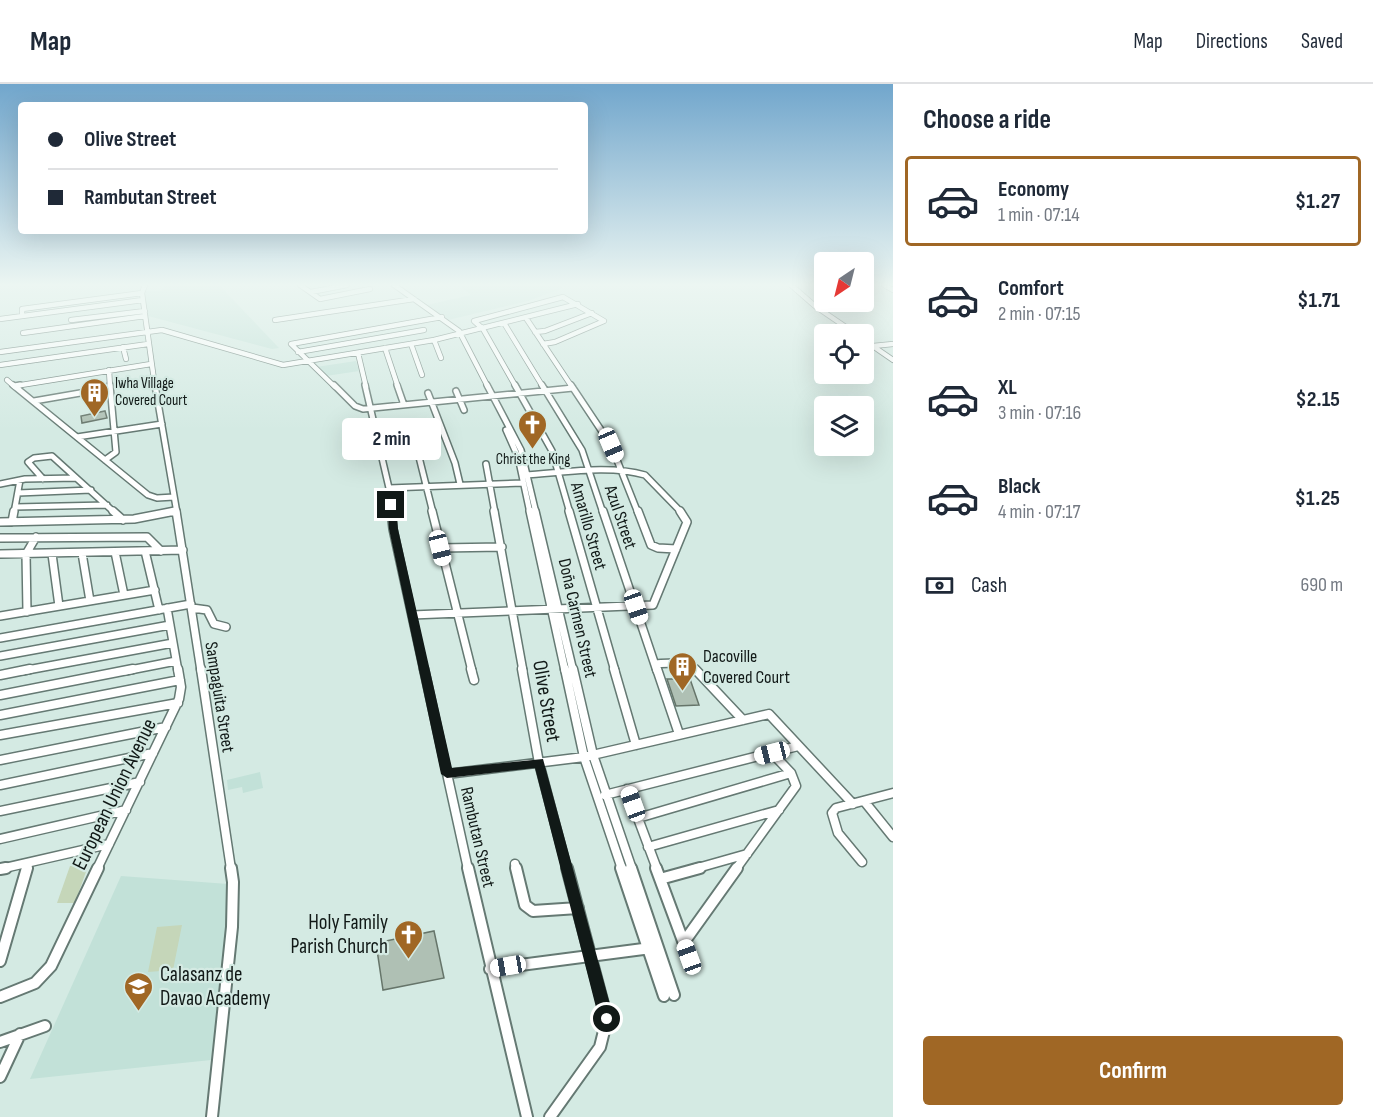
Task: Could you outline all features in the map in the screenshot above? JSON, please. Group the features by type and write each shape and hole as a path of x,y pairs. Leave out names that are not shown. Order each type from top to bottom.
{"street":[{"path":"0,352 125,333"},
{"name":"Sampaguita Street","path":"146,333 183,550 233,882 232,927 212,1117"},
{"path":"177,333 267,359 276,364 307,362 461,333"},
{"path":"346,333 292,342 291,345 355,406 371,409 573,388"},
{"path":"298,352 406,333"},
{"name":"Amarillo Street","path":"486,333 549,445 636,745"},
{"name":"Azul Street","path":"510,333 579,442 679,734"},
{"path":"536,333 607,437 651,545 658,548 676,549"},
{"path":"543,344 577,333"},
{"name":"Doña Carmen Street","path":"458,334 506,425 520,457 589,756 669,996"},
{"path":"434,340 441,358"},
{"path":"0,365 148,344"},
{"path":"411,344 422,375"},
{"path":"874,346 893,344"},
{"path":"123,347 126,358"},
{"path":"874,347 893,360"},
{"path":"386,348 404,405"},
{"name":"Rambutan Street","path":"358,353 389,488 393,529 490,969 526,1117"},
{"path":"15,386 151,364"},
{"path":"105,460 116,452 109,370"},
{"path":"7,380 148,495 157,498 174,497"},
{"path":"34,402 109,388"},
{"path":"456,391 464,410"},
{"path":"429,393 455,463 460,484"},
{"path":"77,437 162,424"},
{"path":"416,441 440,548 474,680"},
{"path":"43,479 28,462 34,458 51,456 123,520"},
{"name":"Olive Street","path":"486,464 539,763 605,1008 607,1026 600,1047 550,1117"},
{"path":"412,615 636,607 653,605 656,602 686,519 641,473 524,475"},
{"name":"Doña Carmen Street","path":"524,475 523,483 556,610"},
{"path":"0,484 20,480 76,478"},
{"path":"12,522 20,480"},
{"path":"389,488 523,483"},
{"path":"18,493 91,490"},
{"path":"15,507 107,505"},
{"path":"0,522 123,520 176,511"},
{"path":"27,612 26,554 36,537"},
{"path":"0,538 147,537 160,551"},
{"path":"440,548 502,547"},
{"path":"0,554 183,550"},
{"path":"146,551 155,590 163,609"},
{"path":"115,552 124,595"},
{"path":"82,553 90,601"},
{"path":"52,554 59,606"},
{"path":"0,616 155,590"},
{"path":"0,638 191,606 207,610 214,624 225,627"},
{"name":"European Union Avenue","path":"0,997 35,983 46,973 56,957 178,703 181,694 180,680 170,625 163,609"},
{"path":"0,656 170,625"},
{"path":"0,675 173,643"},
{"path":"0,695 176,661"},
{"path":"656,664 682,663 692,666 743,720"},
{"path":"0,715 180,680"},
{"path":"0,735 178,703"},
{"path":"447,774 589,756 769,714 853,804"},
{"path":"0,760 166,727"},
{"path":"605,795 798,746"},
{"path":"0,784 153,753"},
{"path":"684,942 796,786 791,773 772,753"},
{"name":"Doña Carmen Street","path":"589,756 605,795 653,948"},
{"path":"638,818 791,773"},
{"path":"0,810 140,782"},
{"path":"627,789 689,957"},
{"path":"862,862 837,832 831,818 836,808 893,793"},
{"path":"864,801 893,837"},
{"path":"648,846 779,809"},
{"path":"0,839 126,810"},
{"path":"0,869 110,844"},
{"path":"660,879 747,854"},
{"path":"0,961 28,863"},
{"path":"515,864 528,909 533,911 578,908"},
{"path":"490,969 653,948"},
{"path":"0,1042 45,1026"},
{"path":"0,1077 21,1034"}],"shaded area":[{"path":"213,333 265,333 279,348 272,349"},
{"path":"356,361 359,371 326,376 316,367"},
{"path":"260,772 263,788 243,793 242,787 228,790 227,780"},
{"path":"70,866 88,866 75,903 57,903"},
{"name":"Calasanz de Davao Academy","path":"121,876 228,884 227,927 211,1060 30,1079"},
{"path":"182,925 173,970 148,972 157,927"}],"building":[{"name":"Iwha Village Covered Court","path":"105,411 107,418 82,423 81,416"},
{"name":"Dacoville Covered Court","path":"667,679 690,679 699,705 676,706"},
{"name":"Holy Family Parish Church","path":"434,931 444,978 383,990 376,943"}],"place":[{"name":"Iwha Village Covered Court","path":"94,418"},
{"name":"Christ the King","path":"533,450"},
{"name":"Dacoville Covered Court","path":"682,692"},
{"name":"Holy Family Parish Church","path":"409,960"},
{"name":"Calasanz de Davao Academy","path":"139,1012"}],"route":[{"path":"391,505 393,529 447,774 539,763 607,1019"}]}
